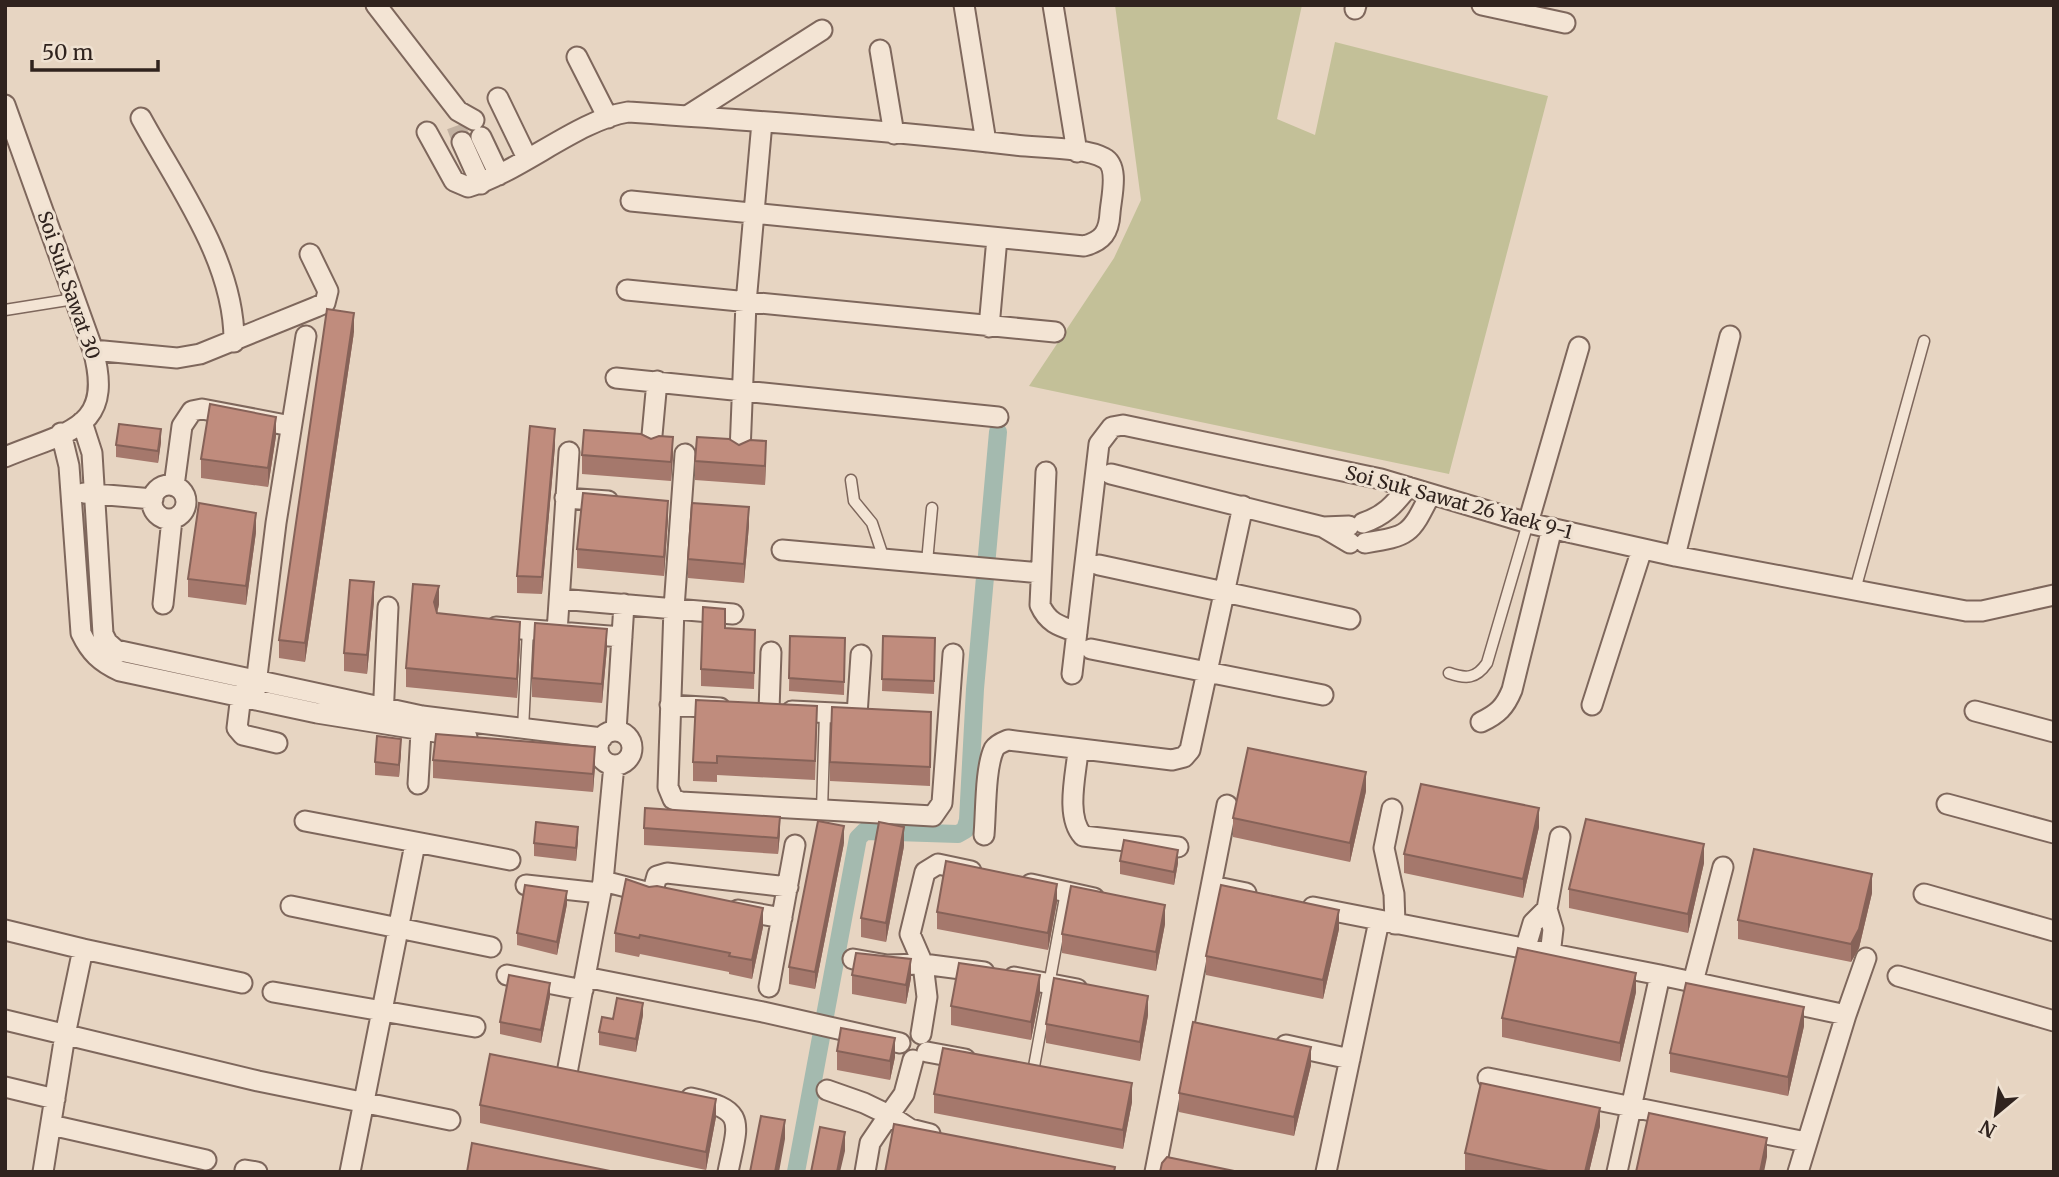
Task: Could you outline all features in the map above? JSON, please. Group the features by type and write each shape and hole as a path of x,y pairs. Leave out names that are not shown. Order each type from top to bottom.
{"street":[{"path":"376,5 466,127 490,179"},
{"path":"964,5 986,142"},
{"path":"1053,5 1077,152"},
{"path":"1482,5 1565,23"},
{"path":"687,116 822,30"},
{"path":"880,50 894,134"},
{"path":"577,57 608,118"},
{"path":"498,98 527,158"},
{"path":"427,132 454,181 468,187 490,179 608,118 628,112 1077,152 1104,157 1113,172 1109,226 1097,243 1084,246 631,201"},
{"name":"Soi Suk Sawat 30","path":"7,116 99,369 99,397 93,413 82,422"},
{"path":"141,118 221,265 234,316 234,342"},
{"path":"740,452 746,303 762,122"},
{"path":"989,327 997,238"},
{"path":"93,350 177,358 234,342 325,303 328,291 310,254"},
{"path":"627,290 1055,332"},
{"path":"277,743 243,735 237,728 251,692 270,522 291,426 306,336"},
{"path":"1675,556 1730,337"},
{"path":"1528,523 1579,346"},
{"path":"616,378 998,417"},
{"path":"651,446 657,382"},
{"path":"174,486 182,426 192,411 202,409 291,426"},
{"path":"5,457 82,422 92,453 102,623 107,642 131,655 251,692"},
{"name":"Soi Suk Sawat 26 Yaek 9-1","path":"1072,674 1099,444 1112,427 1124,425 1408,487 1528,523 1675,556 1966,611 1982,611 2054,595"},
{"path":"61,433 67,451 81,633 89,649 104,664 120,671 383,716 523,729 608,747"},
{"path":"557,632 569,452"},
{"path":"685,454 670,705 668,787 673,799 681,802 927,817 938,813 942,803 953,654"},
{"path":"1046,472 1040,606 1045,618 1077,632"},
{"path":"1111,474 1323,527 1361,530 1386,539 1410,531 1430,495"},
{"path":"174,486 160,488 153,499 155,511 160,516 185,512"},
{"path":"163,604 185,512 184,495 174,486"},
{"path":"1361,530 1392,508 1408,487"},
{"path":"71,493 96,492 153,499"},
{"path":"565,498 630,503"},
{"path":"656,506 707,510"},
{"path":"984,835 995,748 1008,740 1078,751 1172,760 1184,757 1194,737 1243,506"},
{"path":"1481,722 1496,715 1506,705 1512,690 1552,528"},
{"path":"1592,705 1642,548"},
{"path":"782,550 1041,573"},
{"path":"1099,565 1350,619"},
{"path":"560,599 733,614"},
{"path":"567,1073 601,887 608,747 624,604"},
{"path":"383,716 388,607"},
{"path":"474,625 622,637"},
{"path":"1091,649 1323,695"},
{"path":"769,710 771,652"},
{"path":"670,705 864,715 861,655"},
{"path":"1975,711 2054,732"},
{"path":"383,716 421,732 608,747"},
{"path":"922,718 948,720"},
{"path":"418,784 421,732"},
{"path":"1078,751 1074,816 1076,828 1083,835 1178,847"},
{"path":"1947,804 2054,833"},
{"path":"1161,1163 1183,1022 1227,806"},
{"path":"1326,1172 1350,1059 1395,894 1384,848 1392,808"},
{"path":"305,821 510,860"},
{"path":"1550,955 1553,929 1547,909 1560,837"},
{"path":"350,1172 415,844"},
{"path":"769,988 795,845"},
{"path":"864,1172 870,1143 904,1094 920,1049 927,997 923,964 910,934 925,872 938,864 989,875"},
{"path":"1693,982 1723,867"},
{"path":"526,885 601,887 659,895 657,876 667,873 788,887"},
{"path":"1015,881 1115,902"},
{"path":"1212,886 1264,897"},
{"path":"1924,894 2054,931"},
{"path":"1290,902 1660,975 1846,1015"},
{"path":"291,906 491,947"},
{"path":"717,906 782,918"},
{"path":"1525,950 1533,923 1547,909"},
{"path":"5,930 242,983"},
{"path":"43,1172 65,1035 83,949"},
{"path":"1798,1172 1846,1015 1867,958"},
{"path":"853,959 887,965 923,964 1098,993"},
{"path":"507,975 584,984 763,1012 900,1043 902,1053 920,1049 981,1062"},
{"path":"1617,1172 1660,975"},
{"path":"1898,976 2054,1021"},
{"path":"274,992 382,1013 475,1027"},
{"path":"5,1020 450,1120"},
{"path":"1183,1022 1209,1028"},
{"path":"1273,1042 1350,1059"},
{"path":"542,1068 592,1078"},
{"path":"1488,1078 1806,1142"},
{"path":"5,1087 55,1099"},
{"path":"827,1090 864,1103 914,1130 954,1139"},
{"path":"669,1094 720,1104 732,1112 737,1128 728,1172"},
{"path":"51,1125 206,1160"}],"lane":[{"path":"5,310 74,299"},
{"path":"1855,590 1924,341"},
{"path":"851,480 854,501 872,523 884,559"},
{"path":"927,562 932,508"},
{"path":"1449,673 1464,678 1472,677 1487,663 1528,523"},
{"path":"523,729 528,629"},
{"path":"822,810 825,713"},
{"path":"1033,1072 1066,892"}],"shaded area":[{"path":"1115,5 1302,5 1277,119 1315,135 1335,42 1548,96 1449,474 1029,386 1114,258 1141,200"}],"building":[{"path":"327,309 354,313 305,643 279,640"},
{"path":"210,404 276,417 268,468 201,459"},
{"path":"119,424 161,429 158,451 116,445"},
{"path":"530,426 555,429 542,577 517,576"},
{"path":"584,430 641,434 651,439 659,436 673,437 671,462 582,455"},
{"path":"697,437 729,439 739,445 750,440 766,441 765,466 695,461"},
{"path":"583,493 668,501 664,557 577,549"},
{"path":"199,503 256,513 246,586 188,579"},
{"path":"692,503 749,507 744,564 688,559"},
{"path":"350,580 374,582 367,655 344,653"},
{"path":"413,584 439,586 434,602 437,613 520,622 517,679 406,668"},
{"path":"703,607 725,609 725,628 755,630 754,673 701,669"},
{"path":"535,623 607,629 602,684 532,678"},
{"path":"790,636 845,638 844,682 789,678"},
{"path":"883,636 935,638 934,681 882,679"},
{"path":"696,700 817,706 815,761 717,756 717,763 693,762"},
{"path":"832,707 931,712 930,767 830,762"},
{"path":"436,734 595,747 593,774 433,760"},
{"path":"377,736 401,739 399,765 375,762"},
{"path":"1248,748 1366,772 1350,843 1233,818"},
{"path":"1421,784 1539,808 1523,879 1404,854"},
{"path":"645,808 780,817 778,838 644,828"},
{"path":"1586,819 1704,844 1688,914 1569,889"},
{"path":"818,821 844,826 815,972 789,967"},
{"path":"536,822 578,827 576,848 534,843"},
{"path":"879,822 904,827 886,923 861,918"},
{"path":"1124,840 1178,850 1174,872 1120,861"},
{"path":"1754,849 1872,874 1859,929 1851,944 1738,920"},
{"path":"946,861 1057,884 1048,933 937,912"},
{"path":"626,879 649,887 657,886 763,908 752,960 640,935 639,938 615,933"},
{"path":"525,885 567,891 557,942 517,933"},
{"path":"1221,885 1339,910 1323,980 1206,956"},
{"path":"1071,886 1165,905 1156,952 1062,934"},
{"path":"1518,948 1636,973 1620,1043 1502,1018"},
{"path":"856,953 911,959 906,985 852,975"},
{"path":"959,963 1040,975 1031,1022 951,1006"},
{"path":"509,975 550,983 541,1030 500,1022"},
{"path":"1054,978 1148,996 1140,1042 1046,1024"},
{"path":"1686,983 1804,1007 1788,1077 1670,1053"},
{"path":"617,998 643,1003 636,1039 599,1032 602,1017 613,1019"},
{"path":"1193,1022 1311,1047 1294,1117 1179,1093"},
{"path":"841,1028 895,1038 890,1061 837,1051"},
{"path":"943,1048 1132,1083 1123,1130 934,1094"},
{"path":"490,1054 716,1099 706,1152 480,1105"},
{"path":"1481,1083 1600,1108 1585,1172 1553,1172 1465,1153"},
{"path":"1649,1113 1767,1138 1760,1172 1636,1172"},
{"path":"761,1116 785,1120 775,1172 750,1172"},
{"path":"894,1124 1115,1167 1114,1172 885,1172"},
{"path":"820,1127 845,1132 837,1172 811,1172"},
{"path":"472,1143 615,1172 467,1172"},
{"path":"1167,1157 1239,1172 1160,1172"}],"waterway":[{"path":"796,1172 858,838 865,831 958,834 965,830 968,820 975,689 998,432"}],"tunnel":[{"path":"456,126 462,142"}]}
